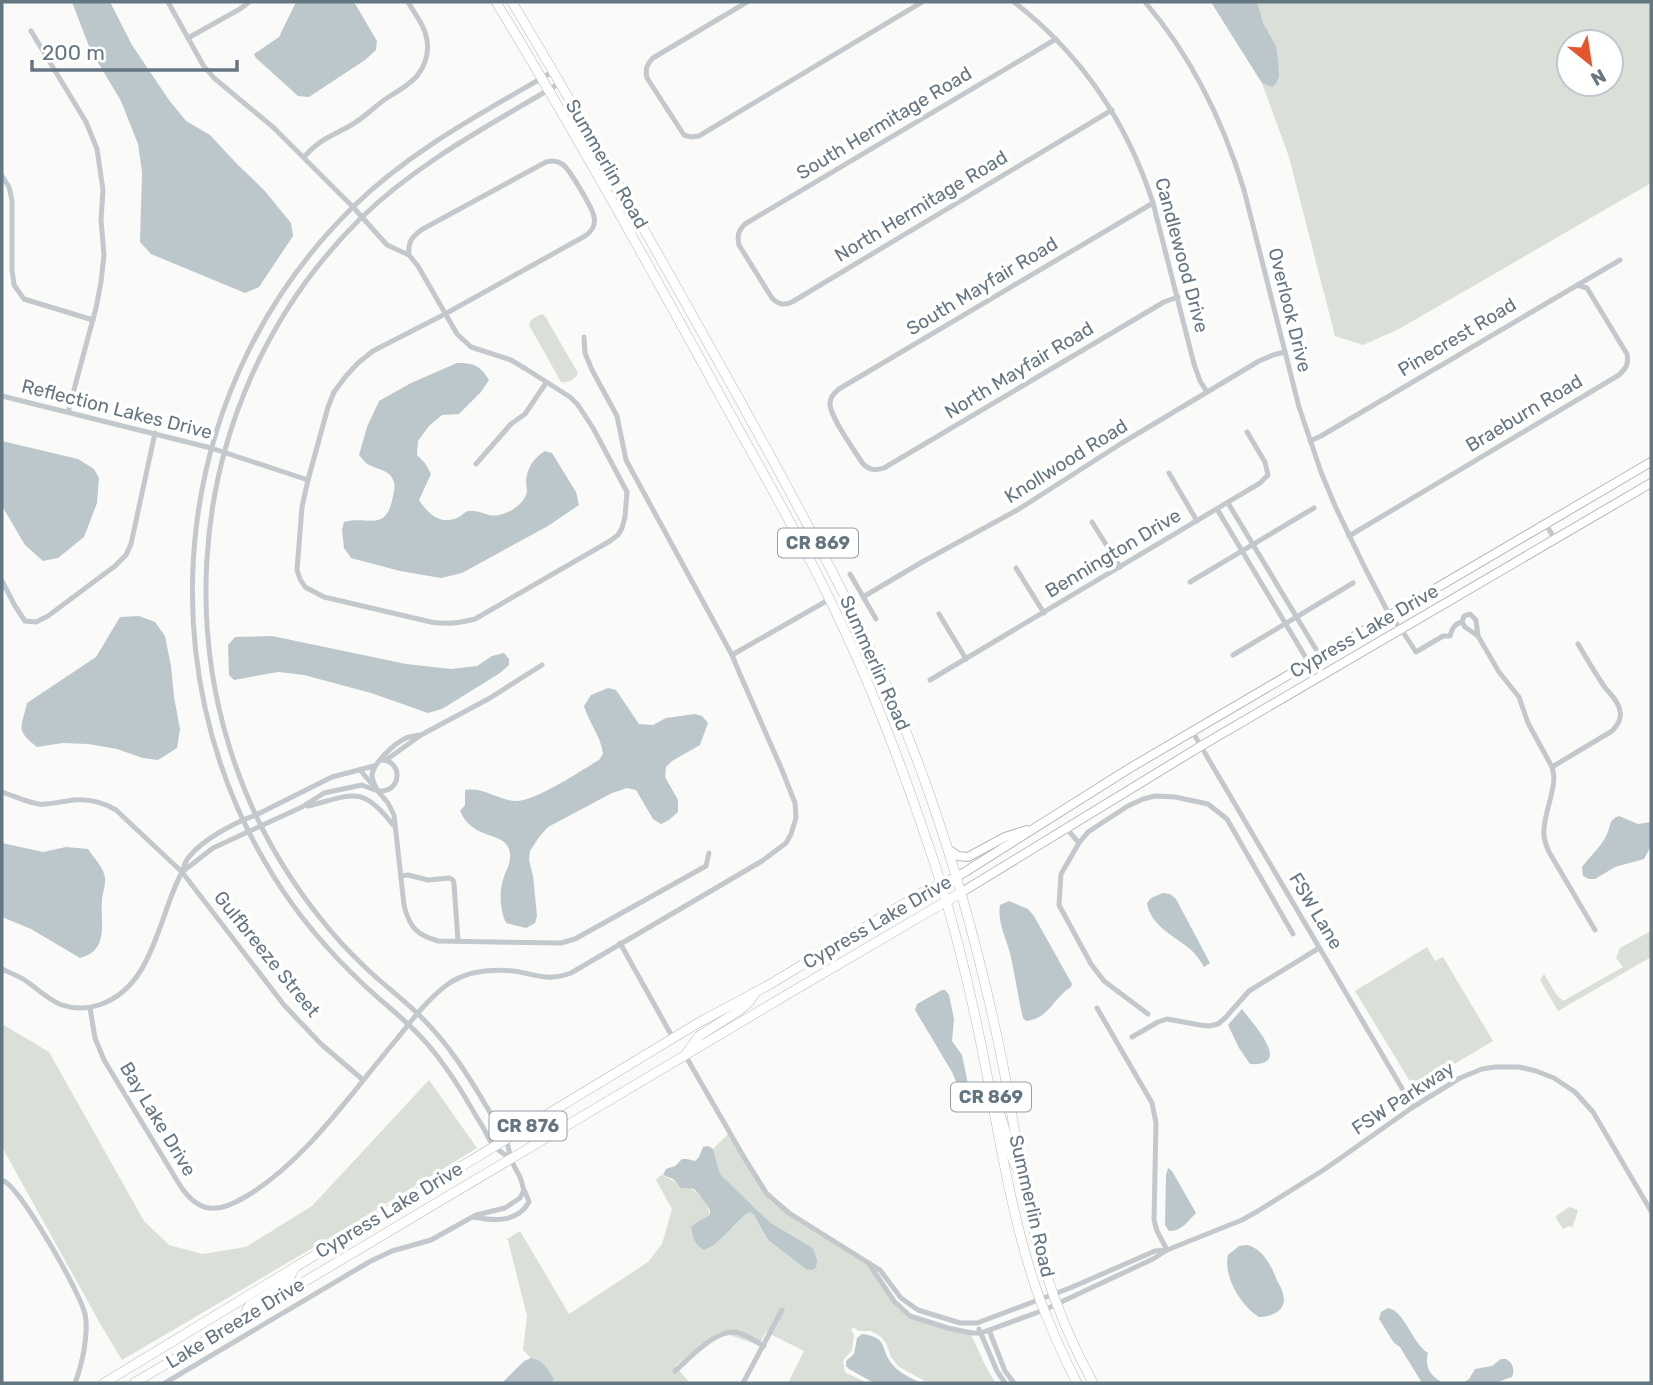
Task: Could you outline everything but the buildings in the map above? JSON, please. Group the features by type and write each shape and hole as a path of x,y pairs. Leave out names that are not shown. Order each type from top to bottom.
{"main road":[{"name":"Summerlin Road","path":"496,2 549,89 813,565 869,685 916,808 941,884 978,1032 1015,1212 1040,1300 1077,1383"},
{"name":"Summerlin Road","path":"512,2 618,181 805,518 843,590 892,698 919,763 962,892 998,1042 1022,1176 1037,1240 1055,1299 1093,1383"},
{"name":"Cypress Lake Drive","path":"104,1383 673,1038 925,891 957,877 1130,768 1651,462"},
{"name":"Cypress Lake Drive","path":"134,1383 946,902 1201,746 1651,482"},
{"path":"948,849 958,856 968,857 1005,837 1039,826"},
{"path":"685,1055 699,1036 740,1010 756,991"},
{"path":"991,1096 1002,1117 1013,1163 1022,1176"},
{"path":"243,1317 249,1306 288,1281 295,1267"}],"street":[{"path":"168,2 203,65 214,78 274,128 387,245 409,255 418,266 445,314 457,334 471,346 511,360 570,397 585,415 627,492 625,517 618,535 475,619 443,624 324,597 305,587 297,570 302,507 328,407 334,392 346,376 373,351 445,314 590,232 595,218 566,167 554,160 421,230 408,244 409,255"},
{"path":"188,38 249,2"},
{"path":"304,157 315,145 354,124 411,82 419,73 426,57 427,39 408,2"},
{"path":"747,2 652,58 648,63 647,78 684,135 699,136 922,2"},
{"name":"Candlewood Drive","path":"1014,2 1079,63 1112,110 1137,158 1153,203 1197,373 1207,392"},
{"name":"Overlook Drive","path":"1145,2 1196,74 1234,157 1310,441 1349,536 1391,615 1416,652 1443,636 1450,636 1452,628 1462,622"},
{"path":"31,31 86,122 97,149 103,190 101,220 104,255 101,282 68,412"},
{"name":"South Hermitage Road","path":"755,272 738,241 739,230 745,224 1056,39"},
{"path":"511,1159 494,1146 433,1050 344,965 309,926 274,876 248,831 222,769 200,684 193,632 193,548 199,500 211,448 228,395 264,322 290,281 352,207 392,172 446,134 554,71"},
{"path":"524,1190 506,1139 446,1044 418,1014 366,968 321,920 289,875 261,825 233,759 223,727 207,637 205,588 208,537 224,452 246,389 281,320 323,261 361,218 400,183 426,164 561,83"},
{"name":"North Hermitage Road","path":"755,272 777,303 785,305 792,302 1112,110"},
{"path":"2,176 9,187 12,200 14,285 23,299 93,320"},
{"name":"South Mayfair Road","path":"876,470 863,464 831,412 830,400 833,394 1153,203"},
{"name":"Pinecrest Road","path":"1310,441 1620,260"},
{"name":"Braeburn Road","path":"1349,536 1625,369 1629,362 1627,354 1587,288 1577,285"},
{"name":"North Mayfair Road","path":"876,470 891,464 1164,302 1178,297"},
{"name":"Bay Lake Drive","path":"90,1008 95,1038 104,1060 186,1195 198,1205 211,1209 219,1208 236,1202 289,1163 338,1111 408,1024 448,984 485,971 505,971 543,978 562,977 670,916 786,843 795,824 795,803 733,655 630,469 617,416 589,365 584,337"},
{"name":"Knollwood Road","path":"863,597 1020,509 1122,443 1259,361 1285,352"},
{"path":"476,464 510,424 525,414 546,383"},
{"name":"Reflection Lakes Drive","path":"2,396 211,448 308,480"},
{"name":"Bennington Drive","path":"930,680 1260,483 1268,475 1265,462 1247,432"},
{"path":"2,581 25,621 36,622 115,566 126,555 131,544 155,433"},
{"path":"1169,474 1197,521"},
{"path":"1228,503 1320,656"},
{"path":"1189,582 1314,508"},
{"path":"1217,509 1309,663"},
{"path":"1092,522 1120,567"},
{"path":"1546,524 1555,540"},
{"path":"1016,568 1044,612"},
{"path":"850,575 876,619"},
{"path":"1233,655 1353,583"},
{"path":"733,655 830,599"},
{"path":"939,614 966,659"},
{"path":"1478,636 1470,632 1462,622 1462,618 1467,614 1473,616 1478,636 1499,672 1519,697 1528,723 1552,767 1554,772 1544,840 1595,930"},
{"path":"1552,767 1612,731 1619,721 1620,711 1615,700 1578,644"},
{"path":"2,969 25,980 55,1002 90,1008 111,1001 128,989 157,939 186,859 195,850 243,819 332,777 374,766 383,760 390,749 407,737 421,735 490,698 542,664"},
{"name":"FSW Lane","path":"1192,731 1413,1107"},
{"path":"302,807 324,793 362,785 386,792 396,782 397,772 391,762 383,760"},
{"path":"374,766 373,782 378,791"},
{"path":"359,770 388,803 394,815 407,918 414,929 424,937 438,941 561,943 575,939 706,866 709,853"},
{"name":"Gulfbreeze Street","path":"2,792 37,804 92,800 107,805 125,817 182,872 284,1005 321,1044 362,1079"},
{"path":"182,872 213,848 248,831 302,807 343,795 353,795 376,805 395,828"},
{"path":"1148,1014 1104,981 1059,905 1061,874 1079,843 1093,829 1135,803 1156,796 1175,797 1208,804 1227,819 1293,934"},
{"path":"1066,828 1079,843"},
{"path":"1259,873 1271,866"},
{"path":"401,876 453,880 458,942"},
{"path":"620,943 673,1038"},
{"path":"1132,1037 1167,1019 1209,1026 1218,1024 1249,991 1320,948"},
{"path":"1097,1008 1152,1103 1156,1123 1154,1220 1167,1250"},
{"path":"685,1055 767,1194 789,1213 880,1269 901,1298 918,1310 960,1323 977,1323 1004,1383"},
{"name":"FSW Parkway","path":"977,1323 1040,1300 1055,1299 1242,1220 1325,1169 1413,1107 1482,1069 1507,1067 1536,1071 1568,1087 1587,1105 1651,1211"},
{"path":"2,1182 11,1184 32,1215 61,1263 85,1315 82,1363 75,1383"},
{"name":"Lake Breeze Drive","path":"164,1383 369,1262 393,1251 430,1240 473,1217 505,1208 520,1198 524,1190 527,1193 529,1202 526,1208 515,1216 503,1219 473,1217"},
{"name":"FSW Parkway","path":"981,1333 1044,1310 1055,1299 1155,1251 1167,1250"},
{"path":"869,1264 894,1301 910,1316 964,1332 981,1333"},
{"path":"743,1383 782,1310"},
{"path":"985,1320 1005,1371 1014,1383"},
{"path":"675,1371 720,1334 738,1333 764,1346"}],"shaded area":[{"path":"72,2 110,2 132,45 186,121 210,135 264,190 291,223 293,236 259,287 245,293 151,254 140,242 142,172 138,144 121,101 90,49"},
{"path":"296,2 354,2 377,41 376,50 365,60 309,97 298,96 254,54 279,37"},
{"path":"1211,2 1651,2 1651,183 1399,329 1363,345 1335,336 1289,157 1262,83"},
{"path":"1211,2 1257,2 1263,23 1276,46 1279,76 1276,84 1272,87 1262,83"},
{"path":"541,314 545,316 578,373 571,380 561,382 529,325 531,320"},
{"path":"457,363 476,366 489,380 459,414 442,415 418,441 417,455 431,474 419,500 427,510 446,520 459,517 468,511 495,516 508,512 520,504 525,496 530,467 545,451 552,453 576,492 579,505 548,526 462,573 441,578 351,558 344,548 344,522 381,519 390,508 394,490 390,475 366,463 359,455 367,427 379,401 411,383"},
{"path":"2,441 78,459 94,469 99,478 97,503 84,537 58,558 43,561 25,545 2,506"},
{"path":"139,616 155,622 165,636 180,729 177,748 158,760 88,744 63,743 37,747 22,731 27,703 96,657 120,617"},
{"path":"272,636 406,664 451,669 477,666 492,656 504,653 509,659 509,665 442,709 428,713 371,693 304,675 278,672 234,680 229,675 228,645 235,637"},
{"path":"608,688 616,690 639,724 653,725 666,718 695,714 702,716 708,723 700,745 666,767 665,777 678,800 678,812 661,824 653,819 636,790 627,788 612,793 548,827 530,851 537,916 535,923 526,928 506,923 502,913 501,896 510,861 509,849 506,843 472,827 466,821 460,811 465,805 465,790 478,790 514,801 522,800 533,797 599,760 603,754 602,747 584,706 591,695"},
{"path":"1619,816 1638,824 1651,822 1651,846 1644,859 1615,867 1595,879 1583,876 1582,867 1602,843 1611,821"},
{"path":"2,843 43,852 66,847 88,849 101,867 105,881 102,935 96,949 80,958 31,929 2,917"},
{"path":"1163,893 1176,899 1210,963 1204,967 1198,957 1158,924 1149,911 1147,903 1151,898"},
{"path":"1009,901 1028,909 1034,916 1072,984 1046,1012 1026,1021 1023,1018 1000,917 1000,905"},
{"path":"1651,931 1651,957 1558,1011 1540,980 1544,974 1563,1001 1623,967 1616,958 1620,948"},
{"path":"1427,947 1435,961 1443,957 1493,1041 1419,1085 1411,1083 1355,991"},
{"path":"942,990 949,995 954,1019 952,1041 962,1055 968,1084 963,1087 957,1084 915,1010 917,1004"},
{"path":"1242,1009 1270,1051 1269,1058 1263,1063 1250,1064 1228,1025"},
{"path":"2,1024 49,1052 144,1221 169,1245 202,1254 246,1247 312,1206 429,1080 477,1148 122,1360 2,1147"},
{"path":"730,1132 770,1201 871,1267 899,1308 922,1321 970,1333 996,1383 928,1383 898,1366 880,1336 871,1331 858,1331 854,1327 851,1330 854,1335 852,1350 843,1362 845,1372 867,1383 788,1383 804,1351 766,1332 759,1345 720,1332 675,1366 690,1383 551,1383 553,1379 538,1359 531,1358 523,1350 527,1316 506,1240 520,1231 569,1314 648,1262 662,1244 672,1209 656,1180 661,1175 701,1196 710,1215 699,1221 733,1227 750,1212 767,1240 813,1248 771,1223 720,1174 713,1149"},
{"path":"703,1147 713,1149 720,1174 759,1212 771,1223 813,1248 817,1260 816,1268 806,1269 767,1239 750,1212 714,1245 704,1250 698,1245 693,1238 691,1227 710,1215 710,1210 694,1189 681,1188 673,1179 663,1175 666,1169 675,1166 682,1159 695,1161"},
{"path":"1168,1168 1196,1213 1173,1231 1169,1231 1165,1225"},
{"path":"1569,1207 1578,1210 1575,1221 1573,1227 1563,1229 1556,1218"},
{"path":"1247,1245 1265,1258 1282,1292 1284,1300 1281,1308 1269,1316 1259,1317 1246,1306 1235,1290 1228,1272 1228,1255 1239,1246"},
{"path":"1388,1308 1399,1315 1428,1353 1430,1371 1443,1383 1422,1383 1379,1319 1381,1312"},
{"path":"862,1334 880,1341 895,1367 921,1383 874,1383 849,1369 846,1361 854,1354 857,1338"},
{"path":"531,1358 544,1365 554,1379 551,1383 502,1383 524,1361"},
{"path":"1501,1359 1506,1359 1512,1365 1512,1377 1495,1383 1463,1383 1475,1369 1492,1366"}]}
